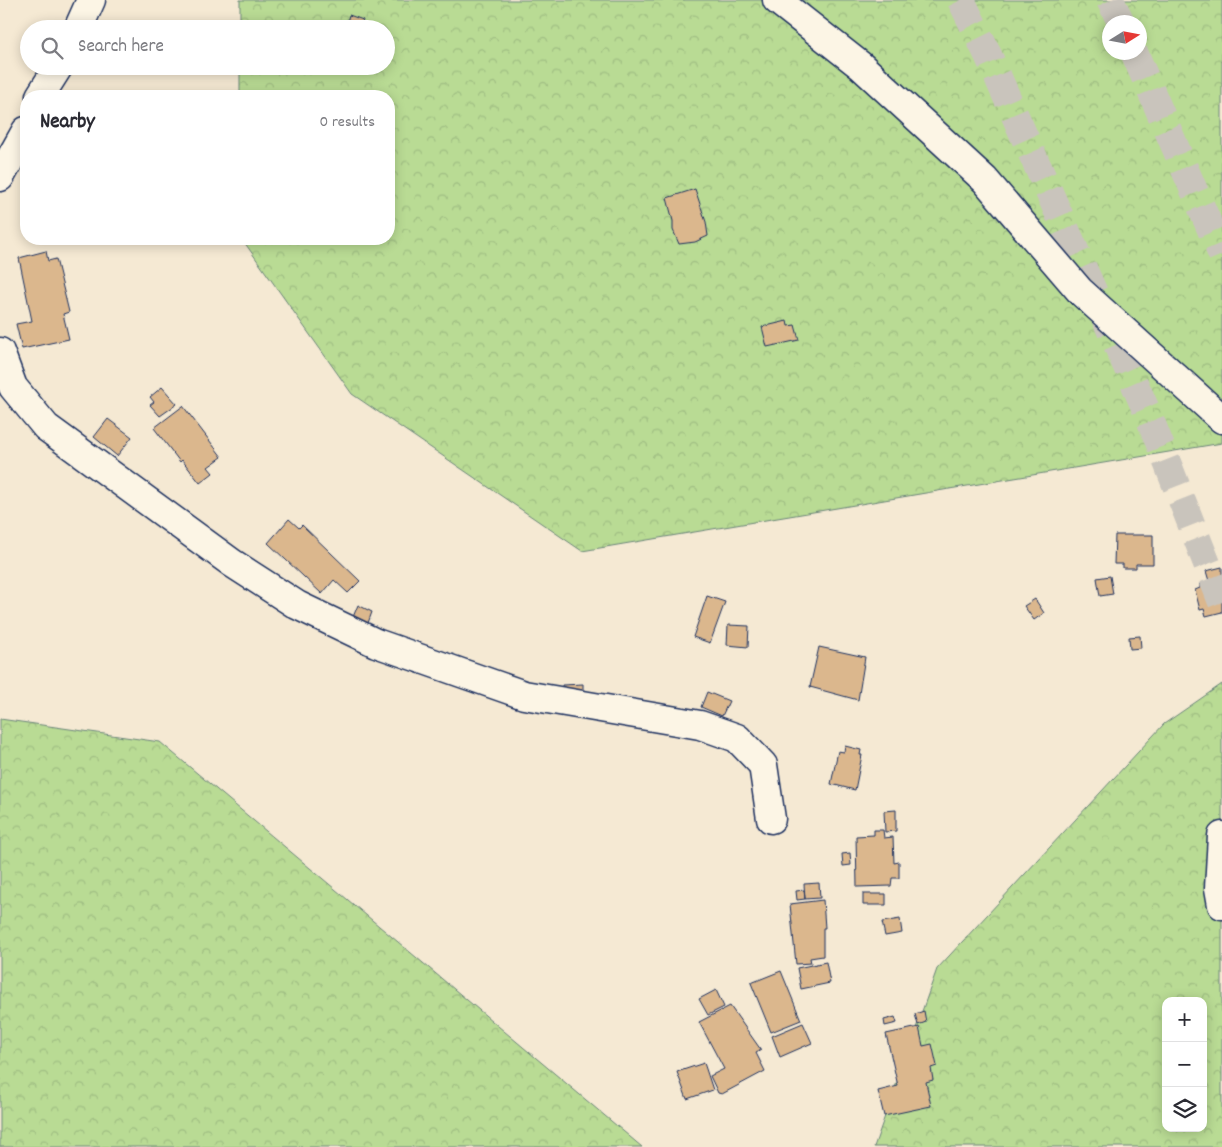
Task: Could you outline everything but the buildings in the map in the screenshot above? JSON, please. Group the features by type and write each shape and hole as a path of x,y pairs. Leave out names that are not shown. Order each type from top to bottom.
{"street":[{"path":"82,20 91,0"},
{"path":"777,0 862,66 985,180 1080,290 1222,419"},
{"path":"44,90 53,75"},
{"path":"0,176 20,141"},
{"path":"0,352 13,387 46,427 232,563 297,605 376,643 524,695 700,725 737,738 763,765 771,819"},
{"path":"1222,836 1219,888 1222,905"}],"green space":[{"path":"240,0 1222,0 1222,443 582,551 352,394 246,245 395,245 395,90 240,90 240,75 395,75 395,20 240,20"},
{"path":"1222,684 1222,1147 874,1147 937,969 1164,724"},
{"path":"0,719 160,742 642,1147 0,1147"}],"tunnel":[{"path":"961,0 988,55 1148,414 1222,602"},
{"path":"1110,0 1118,15"},
{"path":"1137,60 1222,255"}]}
